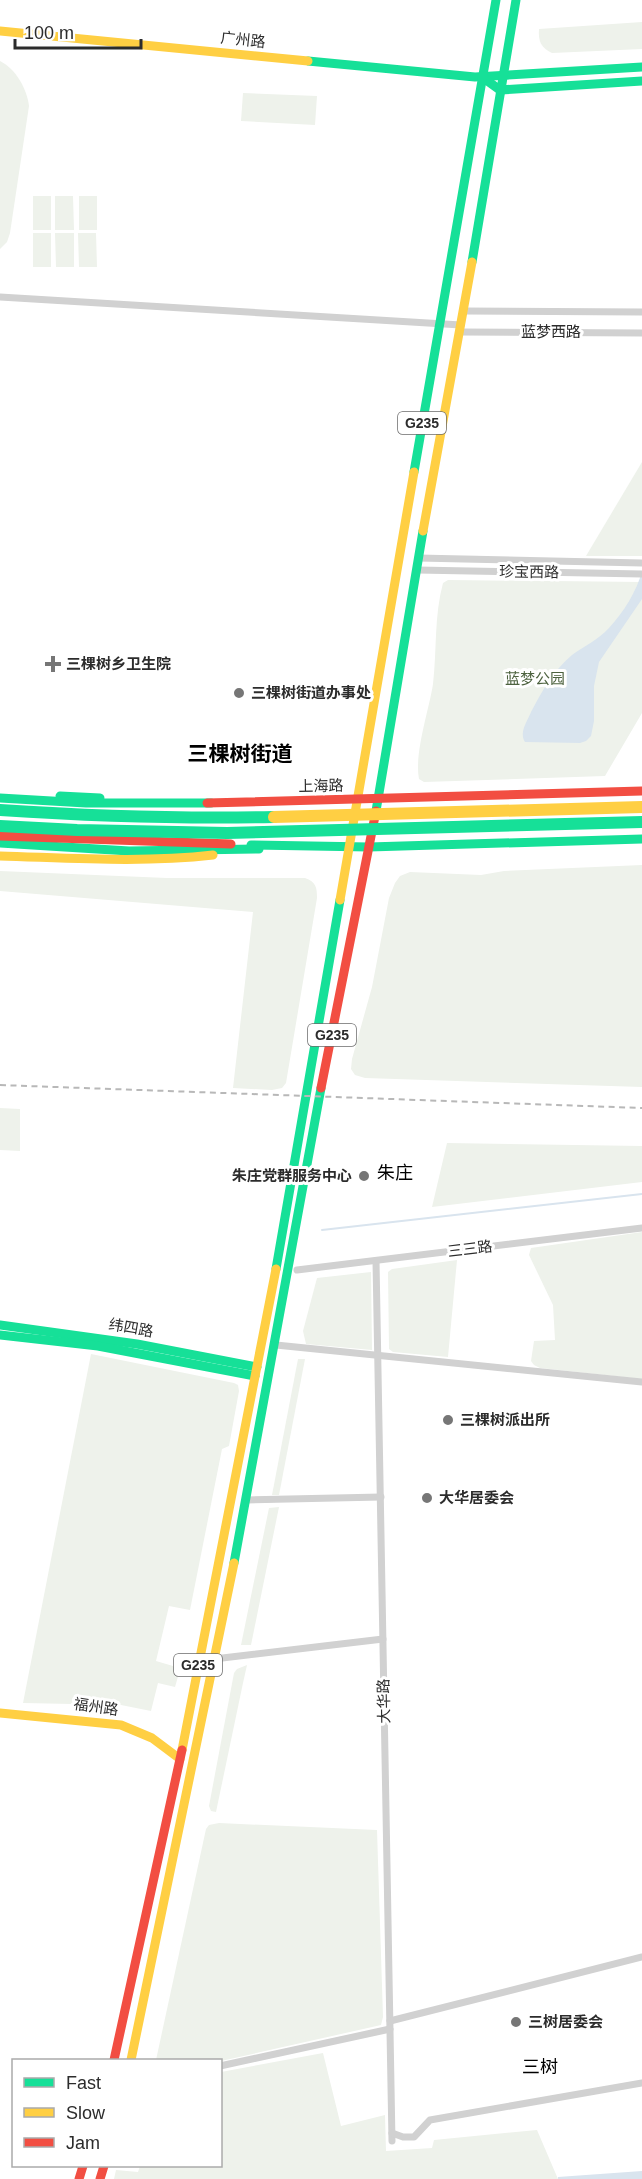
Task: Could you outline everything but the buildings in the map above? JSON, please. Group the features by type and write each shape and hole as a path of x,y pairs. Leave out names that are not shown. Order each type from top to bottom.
{"main road":[{"name":"G235","path":"114,2059 180,1759 276,1268 496,0"},
{"name":"G235","path":"131,2059 247,1500 321,1090 378,799 516,0"},
{"name":"广州路","path":"0,32 483,77 642,67"},
{"path":"483,77 500,90 642,81"},
{"name":"上海路","path":"0,792 211,803 642,791"},
{"path":"0,798 132,803 211,803"},
{"name":"上海路","path":"0,810 79,815 222,818 642,807"},
{"path":"0,826 88,831 227,833 642,822"},
{"path":"0,836 334,847"},
{"path":"0,843 129,851 642,839"},
{"path":"0,856 128,860 177,859 259,849"},
{"name":"纬四路","path":"0,1325 115,1340 256,1372"},
{"name":"纬四路","path":"0,1335 98,1346 256,1372"},
{"name":"福州路","path":"0,1713 120,1725 152,1738 180,1759"}],"street":[{"name":"蓝梦西路","path":"0,297 440,323 460,328 642,333"},
{"name":"蓝梦西路","path":"464,311 642,312"},
{"name":"珍宝西路","path":"418,564 640,563"},
{"name":"珍宝西路","path":"418,564 639,574"},
{"name":"三三路","path":"297,1270 642,1228"},
{"name":"大华路","path":"375,1261 392,2137 414,2137 430,2120 642,2083"},
{"path":"276,1345 642,1382"},
{"path":"247,1500 381,1497"},
{"path":"200,1660 383,1639"},
{"path":"222,2066 390,2025 642,1957"}],"green space":[{"path":"642,22 642,49 552,53 545,49 539,37 539,29"},
{"path":"0,61 20,80 29,106 10,233 7,242 0,249"},
{"path":"243,93 317,96 315,125 241,121"},
{"path":"33,196 51,196 51,230 33,230"},
{"path":"55,196 73,196 74,230 55,230"},
{"path":"79,196 97,196 97,230 79,230"},
{"path":"33,233 51,233 51,267 33,267"},
{"path":"55,233 74,233 74,267 56,267"},
{"path":"78,233 96,233 97,267 79,267"},
{"path":"642,462 642,556 586,556"},
{"name":"蓝梦公园","path":"448,580 642,582 642,713 605,776 424,782 419,779 420,745 433,684 438,608 443,583"},
{"path":"642,865 642,1087 365,1078 355,1075 351,1069 352,1059 372,987 389,898 400,876 410,872 481,875 504,871"},
{"path":"0,871 167,878 305,878 312,881 316,888 317,898 286,1083 282,1088 272,1090 233,1088 253,912 0,891"},
{"path":"0,1108 20,1109 20,1151 0,1150"},
{"path":"447,1143 642,1146 642,1182 432,1207"},
{"path":"642,1232 642,1379 540,1368 534,1365 531,1361 534,1341 555,1340 553,1305 529,1255 531,1248"},
{"path":"457,1260 448,1357 393,1352 389,1349 388,1272 392,1269"},
{"path":"371,1272 372,1350 306,1344 303,1331 317,1278"},
{"path":"91,1354 238,1385 239,1391 229,1446 222,1449 190,1610 169,1606 156,1661 173,1666 179,1673 175,1687 158,1683 151,1711 121,1705 23,1703"},
{"path":"298,1359 305,1359 279,1495 272,1495"},
{"path":"279,1507 251,1645 241,1645 269,1508"},
{"path":"247,1665 216,1812 211,1811 209,1806 234,1673 237,1669"},
{"path":"219,1823 377,1830 383,2017 381,2025 222,2061 156,2059 206,1829 209,1825"},
{"path":"323,2053 341,2126 385,2115 386,2151 432,2148 434,2140 537,2130 558,2179 114,2179 116,2170 138,2172 140,2167 222,2167 222,2072"}],"shaded area":[{"path":"642,571 642,599 599,662 594,686 594,721 591,736 580,743 525,742 524,727 548,682 572,655 609,628 633,594"},
{"path":"642,2171 642,2179 558,2179 558,2177"}],"waterway":[{"path":"322,1230 642,1194"}],"railway":[{"path":"0,1085 642,1108"}],"traffic: fast":[{"path":"414,472 496,0"},
{"path":"472,262 516,0"},
{"path":"308,61 475,77 642,67"},
{"path":"482,77 500,90 642,81"},
{"path":"376,811 423,531"},
{"path":"60,796 100,798"},
{"path":"0,798 86,803 211,803"},
{"path":"0,810 206,818 274,817"},
{"path":"0,826 227,833 642,822"},
{"path":"251,845 369,847 642,839"},
{"path":"0,843 129,851 259,849"},
{"path":"276,1269 340,900"},
{"path":"234,1563 321,1088"},
{"path":"0,1325 137,1344 257,1367"},
{"path":"0,1335 98,1346 255,1376"}],"traffic: slow":[{"path":"0,31 308,61"},
{"path":"423,531 472,262"},
{"path":"340,900 414,472"},
{"path":"274,817 642,807"},
{"path":"0,856 133,859 213,855"},
{"path":"182,1750 276,1269"},
{"path":"131,2059 234,1563"},
{"path":"0,1713 121,1725 152,1738 180,1759"}],"traffic: jam":[{"path":"207,803 642,791"},
{"path":"321,1088 376,811"},
{"path":"0,836 231,844"},
{"path":"114,2059 182,1750"},
{"path":"79,2179 83,2167"},
{"path":"100,2179 104,2167"}],"place":[{"name":"三棵树乡卫生院","path":"53,664"},
{"name":"三棵树街道办事处","path":"239,693"},
{"name":"朱庄党群服务中心","path":"364,1176"},
{"name":"三棵树派出所","path":"448,1420"},
{"name":"大华居委会","path":"427,1498"},
{"name":"三树居委会","path":"516,2022"}],"district":[{"name":"三棵树街道","path":"240,754"},
{"name":"朱庄","path":"395,1173"},
{"name":"三树","path":"540,2067"}]}
